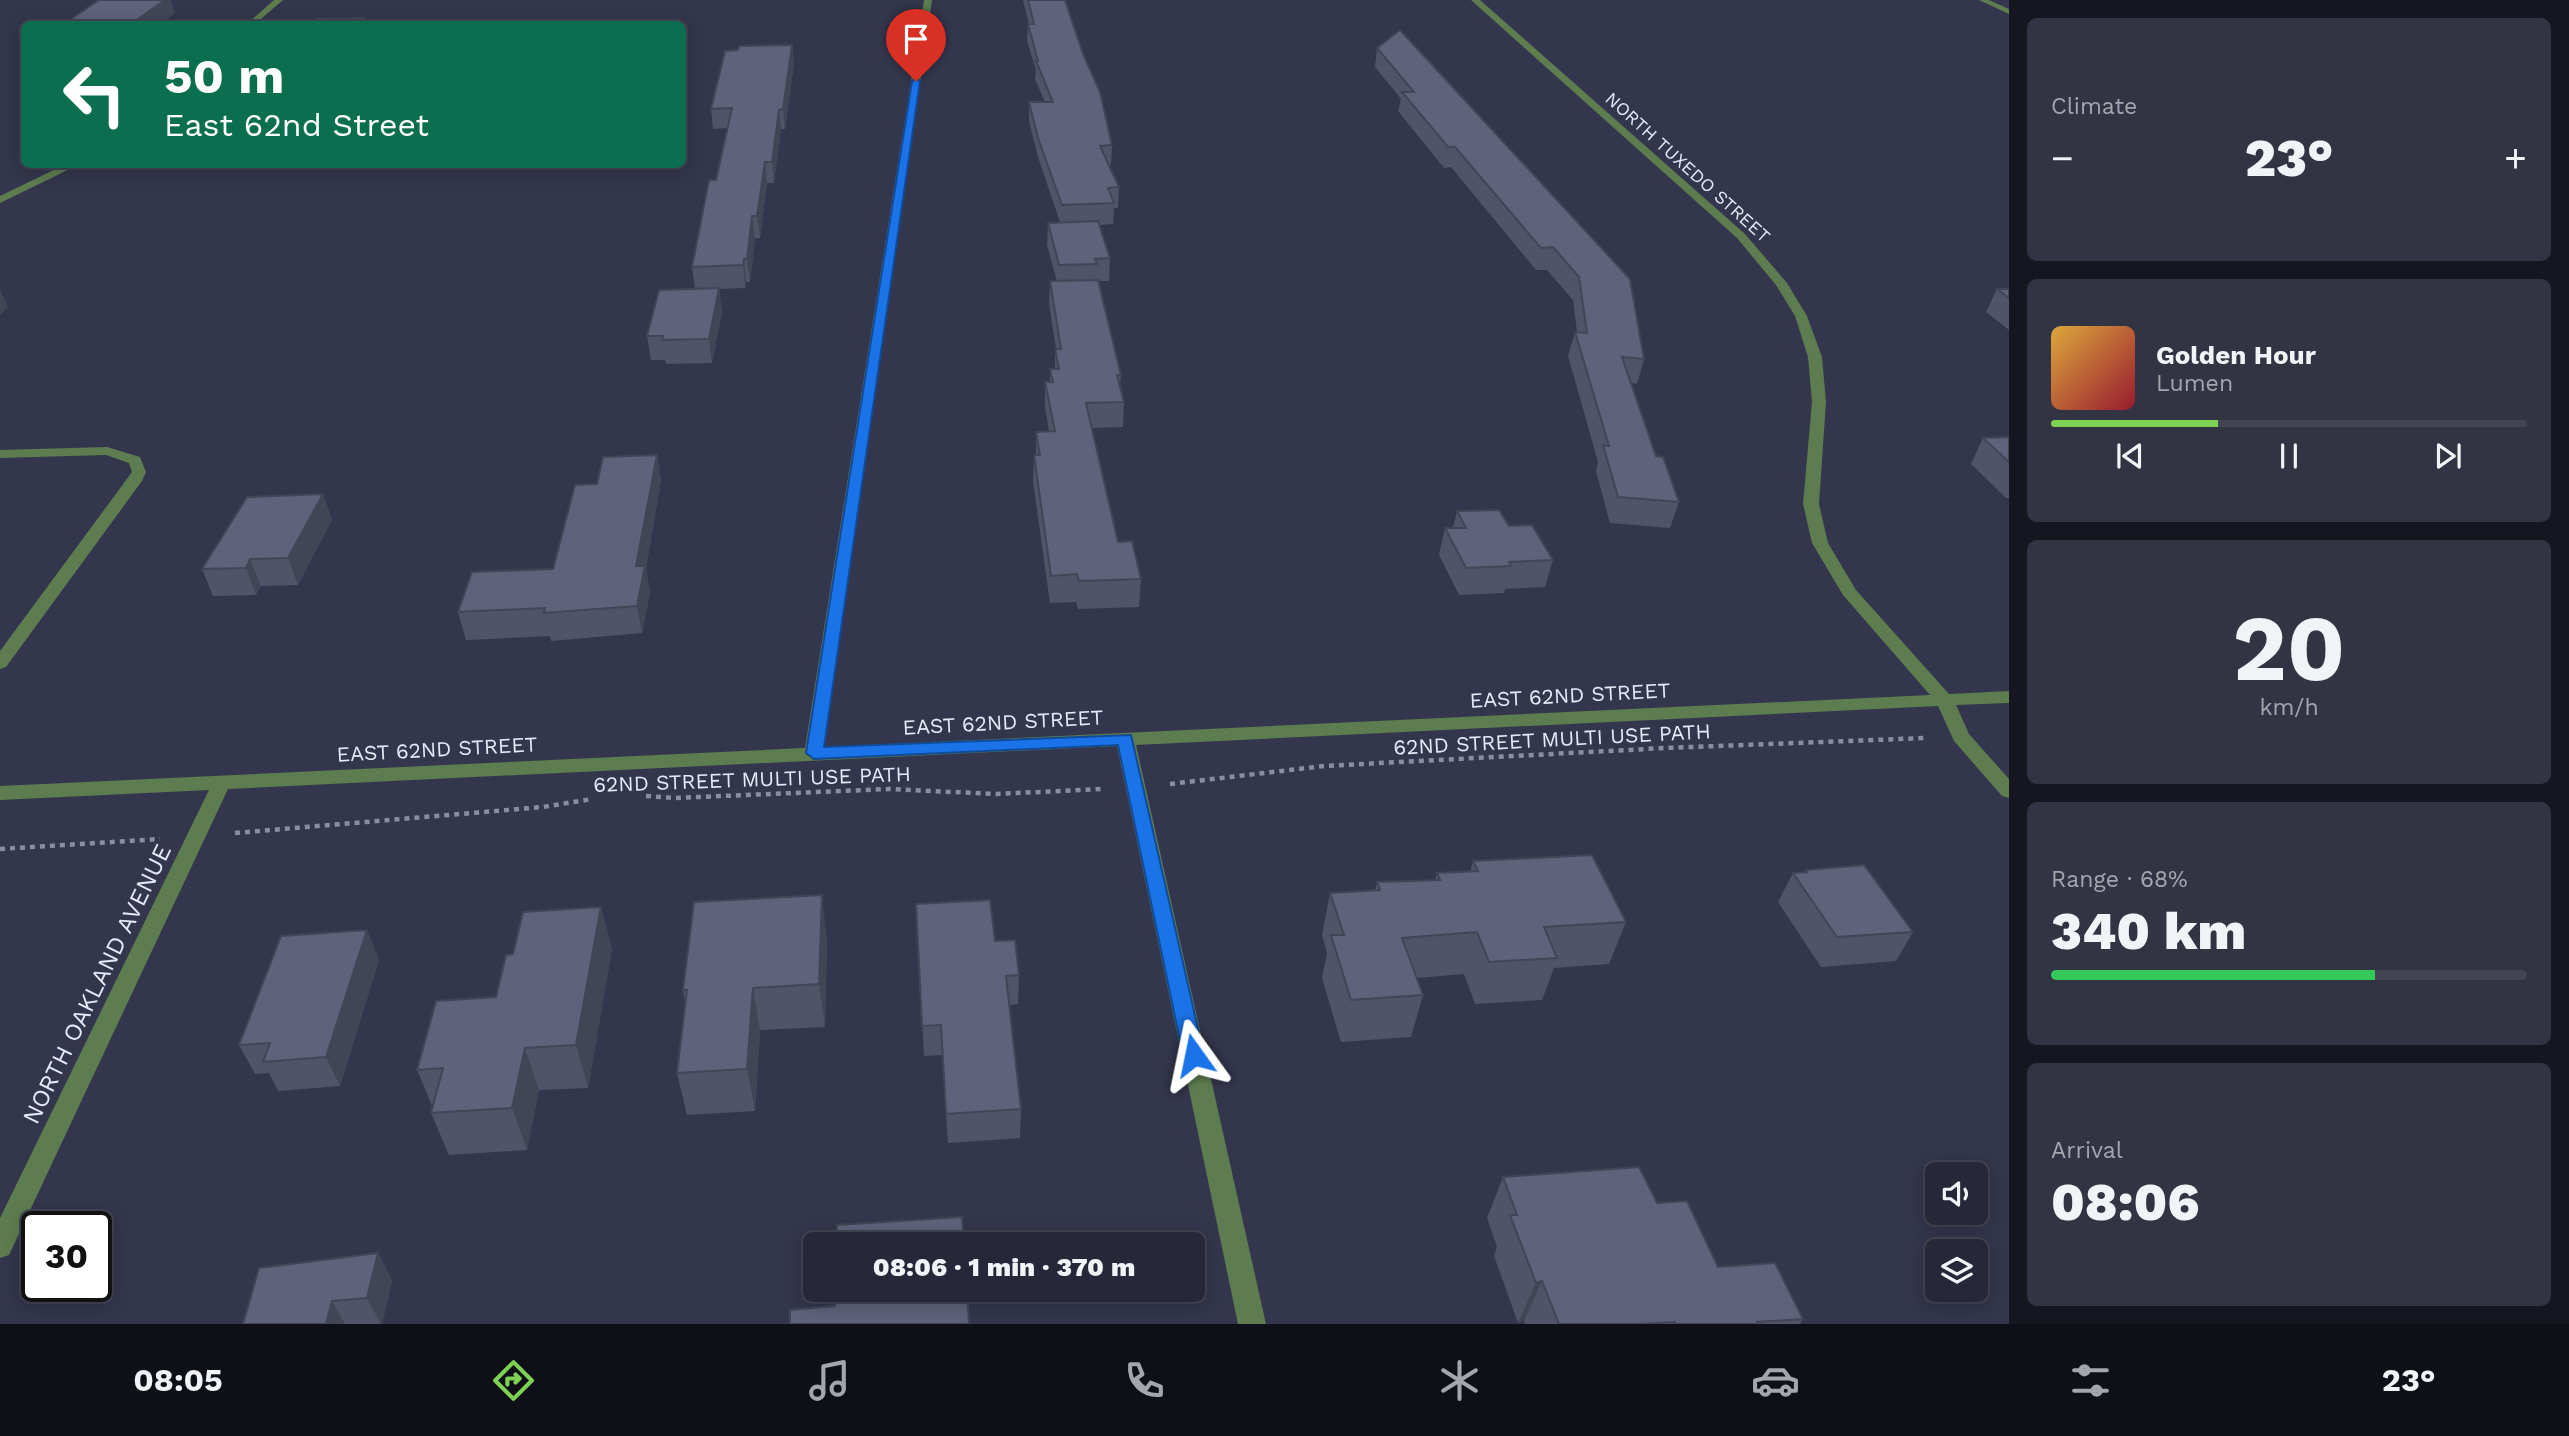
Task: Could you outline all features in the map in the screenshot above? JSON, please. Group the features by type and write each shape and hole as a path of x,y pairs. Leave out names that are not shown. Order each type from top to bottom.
{"street":[{"path":"254,21 279,0"},
{"path":"814,753 928,0"},
{"name":"NORTH TUXEDO STREET","path":"1475,0 1741,236 1781,283 1801,316 1815,358 1819,402 1811,505 1820,543 1849,592 1944,700 1961,737 2009,791"},
{"path":"1983,0 2009,12"},
{"path":"0,200 67,168"},
{"path":"0,454 116,452 135,460 139,472 0,663"},
{"name":"EAST 62ND STREET","path":"0,793 2009,697"},
{"path":"1125,739 1252,1324"},
{"name":"NORTH OAKLAND AVENUE","path":"0,1246 222,782"}],"path":[{"name":"62ND STREET MULTI USE PATH","path":"1180,783 1324,766 1926,738"},
{"name":"62ND STREET MULTI USE PATH","path":"633,796 675,798 908,789 996,794 1099,789"},
{"name":"62ND STREET MULTI USE PATH","path":"240,833 543,807 600,797"},
{"path":"0,849 161,839"}],"building":[{"path":"99,0 165,0 135,21 68,21"},
{"path":"1028,0 1065,0 1083,54 1100,92 1112,145 1100,146 1119,187 1108,188 1114,203 1062,205 1038,138 1029,102 1053,102 1036,61 1028,24 1034,24"},
{"path":"365,18 362,21 314,21"},
{"path":"1400,30 1630,279 1644,359 1622,357 1656,456 1663,457 1679,502 1618,497 1603,445 1609,446 1575,332 1587,333 1579,277 1553,247 1541,248 1455,147 1448,147 1402,92 1414,92 1377,48"},
{"path":"792,45 772,162 765,162 757,216 752,216 747,259 744,259 743,265 692,267 709,180 716,180 732,108 711,109 725,51 738,50 739,46"},
{"path":"1098,221 1110,258 1095,259 1097,264 1059,265 1048,223"},
{"path":"1098,280 1121,375 1117,375 1124,402 1086,403 1118,542 1132,541 1141,579 1079,581 1077,574 1051,576 1034,455 1040,455 1036,432 1055,431 1045,382 1053,382 1050,369 1059,369 1055,349 1061,349 1050,281"},
{"path":"719,288 709,339 662,340 663,336 647,336 659,290"},
{"path":"1997,289 2009,289 2009,298"},
{"path":"2009,437 2009,462 1983,438"},
{"path":"657,455 636,566 645,566 637,606 544,613 545,608 458,612 472,572 553,569 575,485 597,484 603,457"},
{"path":"323,494 288,558 250,559 246,568 202,569 247,497"},
{"path":"1499,510 1509,526 1532,525 1553,560 1509,562 1511,566 1466,568 1445,528 1466,528 1457,511"},
{"path":"1592,855 1626,922 1544,927 1557,958 1489,962 1477,932 1402,938 1423,995 1351,1000 1331,935 1344,935 1330,893 1380,890 1377,882 1440,880 1437,873 1478,871 1473,861"},
{"path":"1864,865 1913,932 1837,937 1793,873"},
{"path":"822,895 819,984 753,988 747,1069 677,1073 687,990 683,990 694,902"},
{"path":"990,900 995,941 1015,940 1019,975 1006,976 1021,1109 946,1114 941,1025 922,1026 916,904"},
{"path":"601,907 576,1045 525,1048 512,1108 431,1113 443,1068 417,1070 436,1001 496,997 506,955 513,954 523,912"},
{"path":"367,930 326,1057 263,1062 270,1043 239,1045 281,936"},
{"path":"1639,1167 1657,1203 1687,1201 1718,1267 1775,1263 1803,1319 1757,1324 1559,1324 1542,1281 1536,1283 1510,1215 1517,1215 1503,1177"},
{"path":"962,1217 963,1232 837,1232 837,1225"},
{"path":"378,1253 367,1298 332,1301 326,1324 243,1324 259,1268"},
{"path":"835,1302 968,1302 969,1324 790,1324 790,1310 835,1306"}],"route":[{"path":"916,81 814,753 1125,739 1194,1055"}]}
